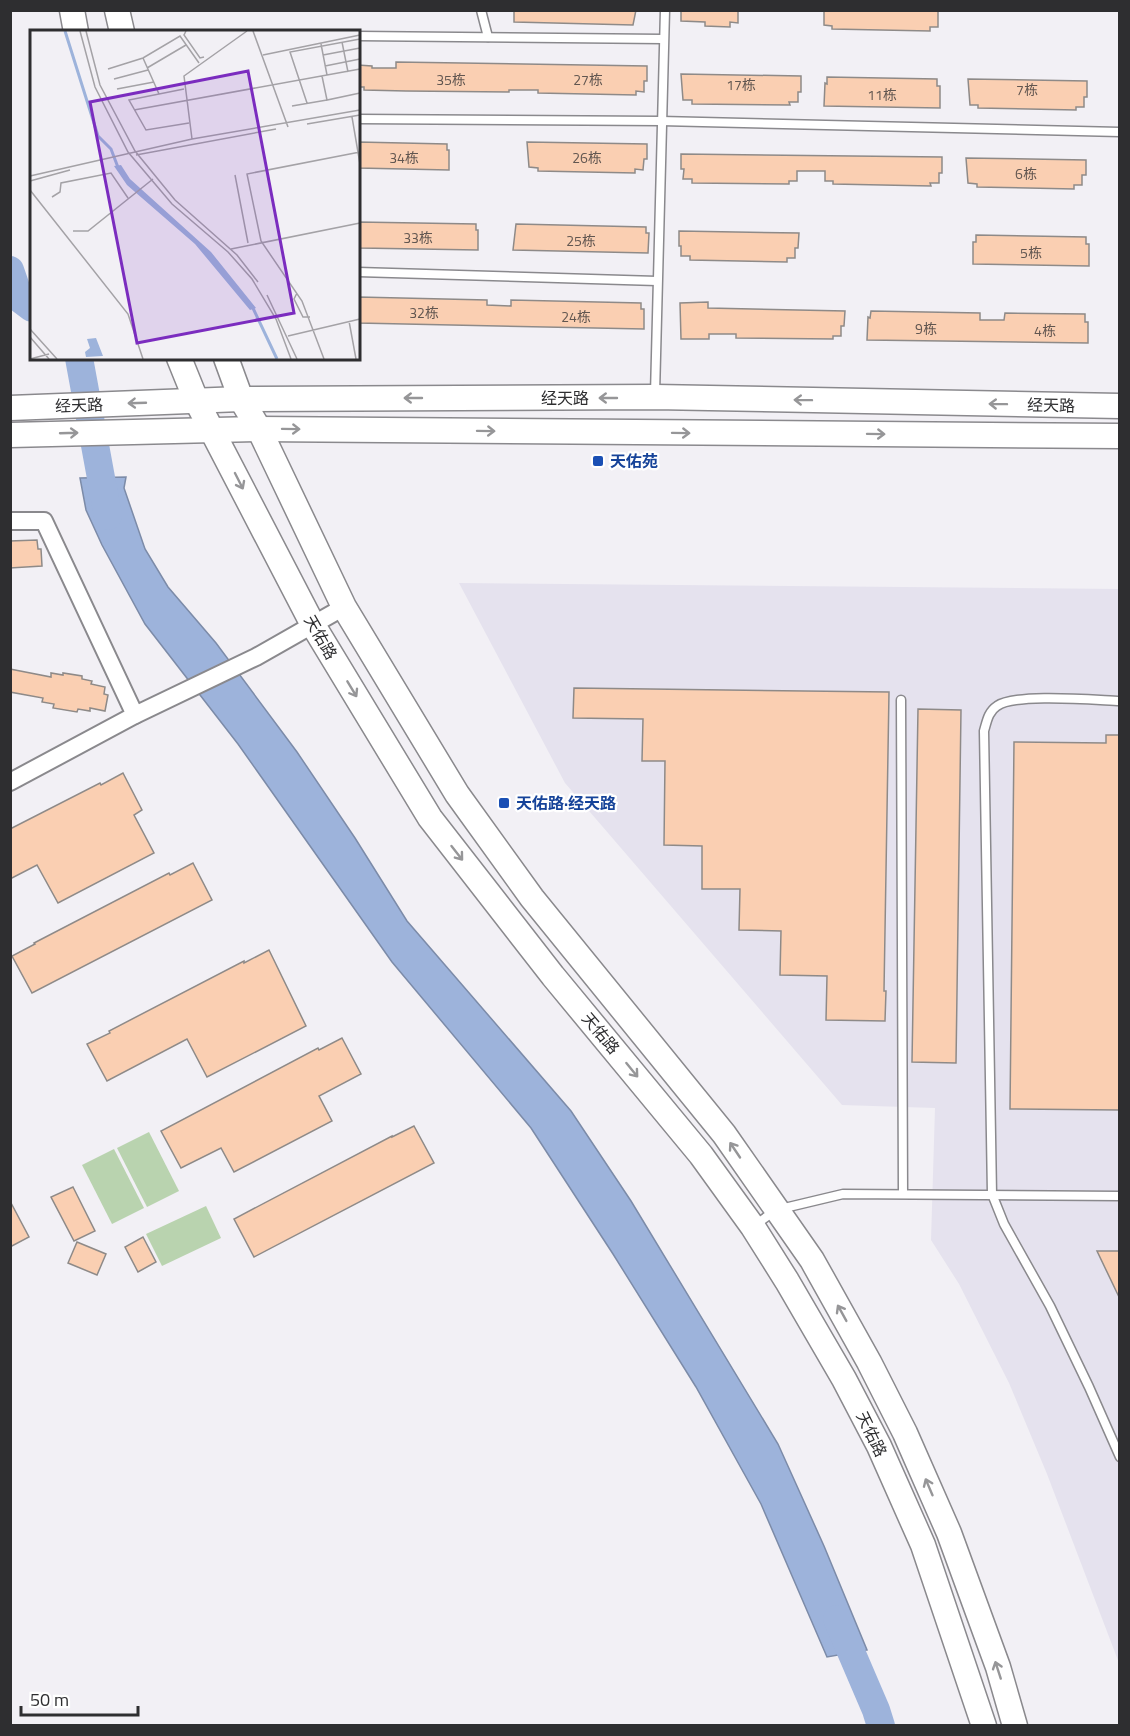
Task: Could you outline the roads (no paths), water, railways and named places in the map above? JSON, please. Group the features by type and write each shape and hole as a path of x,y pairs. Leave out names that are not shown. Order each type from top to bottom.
{"main road":[{"path":"72,10 76,30"},
{"path":"117,10 122,30"},
{"name":"天佑路","path":"180,360 196,400 313,625 430,818 553,976 701,1155 753,1227 844,1379 879,1446 923,1545 984,1725"},
{"name":"天佑路","path":"227,360 241,399 259,429 344,607 457,794 532,898 724,1134 812,1260 869,1362 905,1433 949,1533 998,1666 1016,1725"},
{"name":"经天路","path":"10,408 241,399 655,397 1119,406"},
{"name":"经天路","path":"10,435 259,429 1119,436"}],"street":[{"path":"10,521 44,521 135,715"},
{"path":"10,782 135,715 256,657 344,607"}],"lane":[{"path":"482,10 488,37"},
{"path":"655,397 665,10"},
{"path":"360,36 663,39"},
{"path":"360,119 661,121 1119,132"},
{"path":"360,272 657,281"},
{"path":"902,699 903,1193"},
{"path":"1119,701 1019,699 998,705 989,714 984,731 992,1194 1004,1224 1060,1326 1119,1457"},
{"path":"753,1227 776,1210 843,1194 1119,1196"}],"water":[{"path":"126,477 124,488 145,549 168,587 216,643 297,752 407,921 571,1111 631,1201 778,1444 867,1650 827,1657 761,1504 696,1387 531,1128 392,962 238,744 145,624 102,545 86,510 80,478"}],"waterway":[{"path":"10,270 20,299 30,306"},
{"path":"79,360 108,516"},
{"path":"837,1619 881,1726"}],"place":[{"name":"天佑苑","path":"598,461"},
{"name":"天佑路·经天路","path":"504,803"}]}
